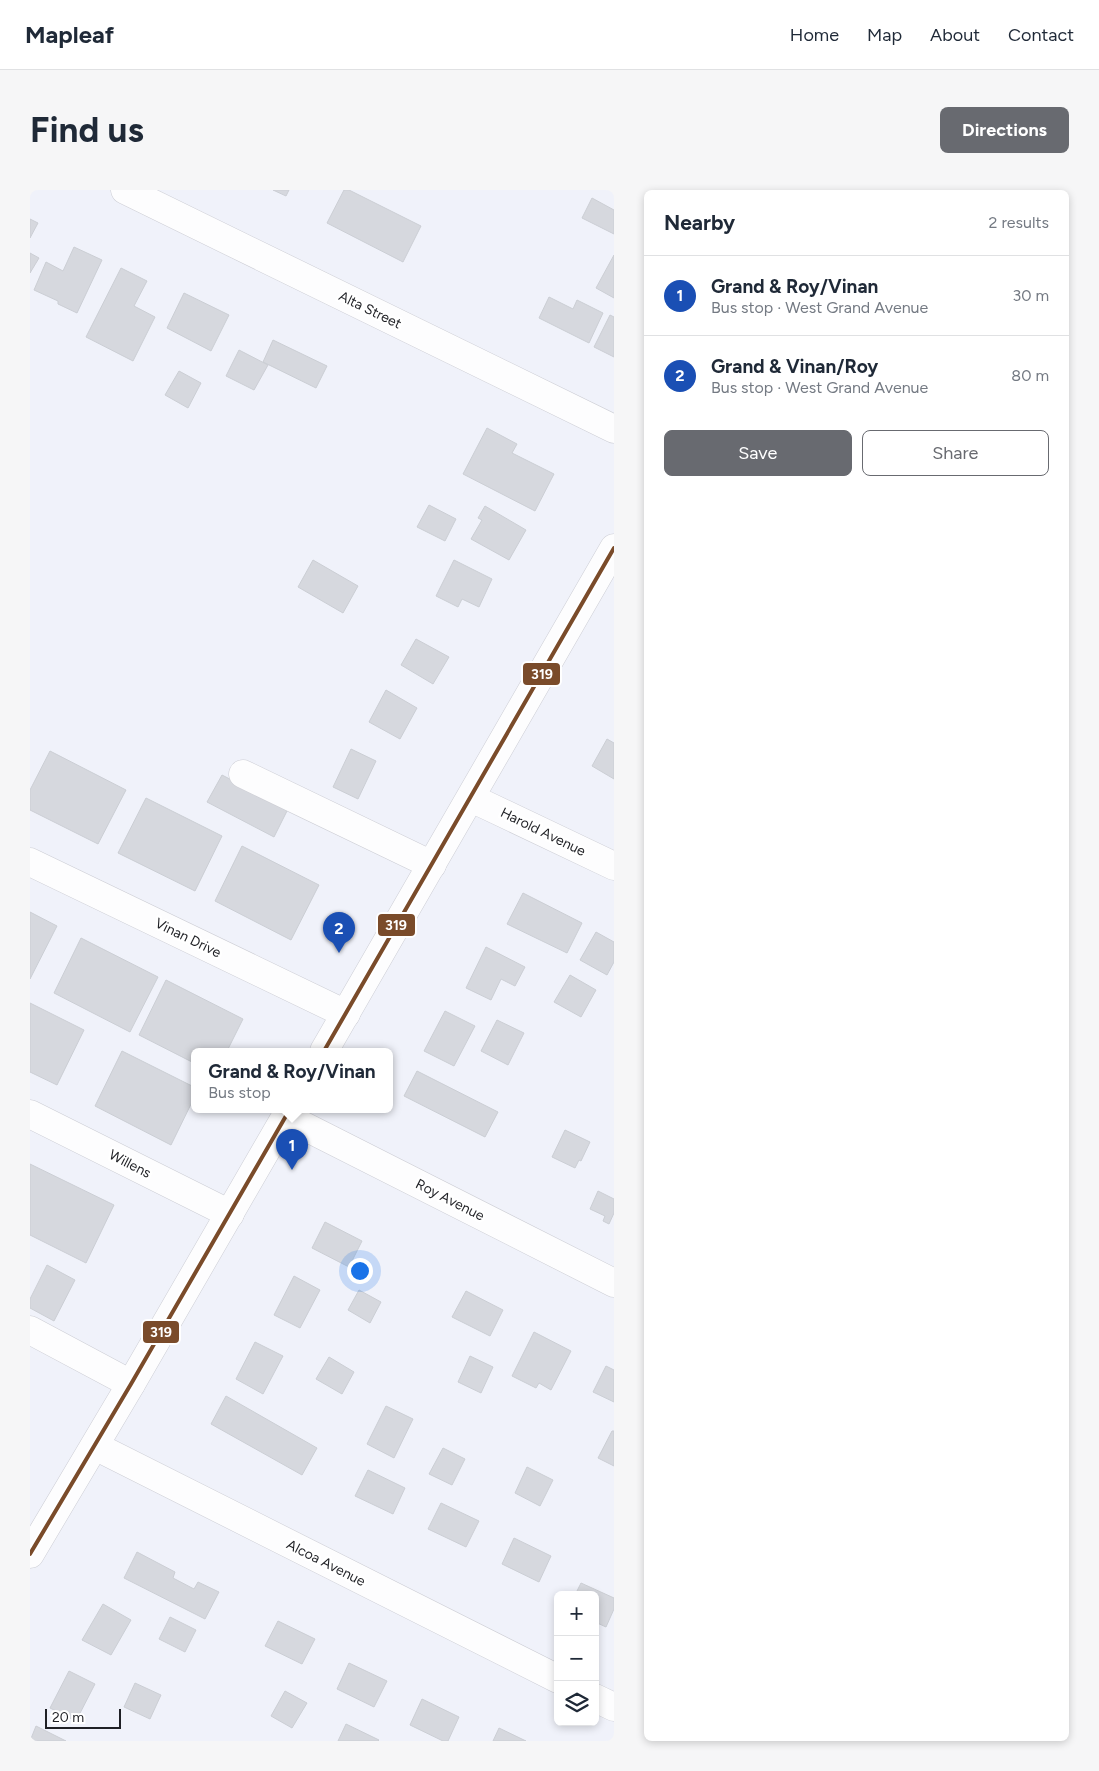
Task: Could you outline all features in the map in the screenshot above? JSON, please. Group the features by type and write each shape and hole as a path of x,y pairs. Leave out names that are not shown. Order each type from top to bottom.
{"street":[{"name":"Alta Street","path":"125,190 614,429"},
{"path":"326,1048 614,548"},
{"path":"243,774 432,865"},
{"name":"Harold Avenue","path":"471,798 614,866"},
{"name":"Vinan Drive","path":"30,862 346,1014"},
{"path":"30,1554 95,1446 288,1113"},
{"name":"Roy Avenue","path":"288,1113 614,1283"},
{"name":"Willens","path":"30,1114 230,1214"},
{"path":"30,1330 131,1384"},
{"name":"Alcoa Avenue","path":"95,1446 554,1677"},
{"path":"599,1700 614,1707"}],"building":[{"path":"273,190 289,190 286,196"},
{"path":"344,190 349,190 421,226 403,262 327,223"},
{"path":"592,198 614,210 614,234 582,218"},
{"path":"30,219 38,223 30,238"},
{"path":"74,247 102,260 77,313 58,304 58,301 34,290 46,262 63,271"},
{"path":"30,253 39,258 30,273"},
{"path":"614,255 614,298 596,288"},
{"path":"121,268 147,281 134,306 155,317 133,361 86,337"},
{"path":"184,293 229,315 211,351 167,328"},
{"path":"549,297 573,309 577,300 603,313 589,343 539,318"},
{"path":"610,315 614,317 614,357 594,347"},
{"path":"273,340 327,366 316,388 263,362"},
{"path":"239,350 268,365 254,390 226,376"},
{"path":"179,371 201,383 188,408 165,395"},
{"path":"487,428 517,444 512,453 554,474 535,511 463,474"},
{"path":"429,505 456,519 445,541 417,527"},
{"path":"485,506 526,530 509,560 471,539 482,520 478,518"},
{"path":"313,560 358,586 343,613 298,587"},
{"path":"454,560 492,579 479,607 462,599 458,607 436,596"},
{"path":"416,639 449,657 433,684 401,665"},
{"path":"386,690 417,708 400,739 369,722"},
{"path":"607,739 614,743 614,779 592,766"},
{"path":"351,749 376,761 358,799 333,787"},
{"path":"50,751 126,790 98,844 30,810 30,790"},
{"path":"222,775 288,809 274,837 207,802"},
{"path":"146,798 222,836 195,891 118,853"},
{"path":"242,846 319,885 291,940 215,901"},
{"path":"523,893 582,923 567,953 507,924"},
{"path":"30,912 57,926 30,979"},
{"path":"596,932 614,942 614,962 607,975 580,960"},
{"path":"81,938 158,977 130,1032 54,993"},
{"path":"486,947 525,967 515,986 501,979 491,1000 466,988"},
{"path":"570,975 596,990 581,1017 554,1002"},
{"path":"166,980 243,1019 228,1048 191,1048 191,1061 139,1035"},
{"path":"30,1003 84,1030 57,1085 30,1072"},
{"path":"445,1011 475,1026 454,1066 424,1051"},
{"path":"497,1020 524,1033 508,1065 481,1051"},
{"path":"122,1051 191,1086 191,1104 171,1145 95,1106"},
{"path":"417,1071 498,1112 485,1137 404,1096"},
{"path":"565,1130 590,1142 581,1161 579,1160 575,1168 552,1157"},
{"path":"30,1164 114,1205 86,1263 30,1235"},
{"path":"598,1191 614,1199 614,1213 609,1224 603,1221 605,1216 590,1209"},
{"path":"325,1222 362,1241 349,1267 312,1248"},
{"path":"47,1265 75,1280 54,1321 30,1308 30,1299"},
{"path":"294,1276 320,1290 300,1328 274,1315"},
{"path":"359,1290 381,1302 370,1323 348,1310"},
{"path":"466,1291 503,1310 490,1336 452,1317"},
{"path":"534,1332 571,1351 551,1390 539,1383 536,1388 512,1376"},
{"path":"255,1342 283,1356 263,1394 236,1379"},
{"path":"470,1356 493,1367 481,1393 458,1382"},
{"path":"329,1357 354,1372 342,1394 316,1379"},
{"path":"606,1366 614,1370 614,1402 593,1392"},
{"path":"226,1396 317,1448 302,1475 211,1424"},
{"path":"386,1406 413,1419 394,1458 367,1444"},
{"path":"612,1431 614,1431 614,1466 598,1458"},
{"path":"443,1448 465,1459 452,1485 429,1474"},
{"path":"527,1467 553,1480 540,1506 515,1493"},
{"path":"368,1470 405,1488 393,1514 355,1496"},
{"path":"441,1503 479,1521 466,1547 428,1529"},
{"path":"514,1538 551,1556 539,1582 502,1564"},
{"path":"137,1552 175,1572 173,1578 194,1589 198,1582 219,1592 205,1619 124,1578"},
{"path":"581,1583 599,1591 577,1591"},
{"path":"599,1591 614,1598 614,1609 606,1627 599,1624"},
{"path":"103,1604 131,1620 111,1655 82,1640"},
{"path":"170,1617 196,1630 185,1652 159,1639"},
{"path":"278,1621 315,1639 302,1664 265,1646"},
{"path":"349,1663 387,1681 374,1707 337,1689"},
{"path":"69,1671 95,1684 76,1721 50,1708"},
{"path":"135,1683 161,1695 150,1719 124,1707"},
{"path":"285,1691 307,1703 292,1728 271,1716"},
{"path":"422,1699 459,1717 448,1741 443,1741 410,1725"},
{"path":"346,1724 379,1740 338,1741"},
{"path":"36,1726 66,1741 30,1741"},
{"path":"499,1728 526,1741 493,1741"}],"transit line":[{"name":"319","path":"326,1048 614,548"},
{"name":"319","path":"30,1554 288,1113"}],"place":[{"name":"Grand & Vinan/Roy","path":"339,953"},
{"name":"Grand & Roy/Vinan","path":"292,1170"}]}
